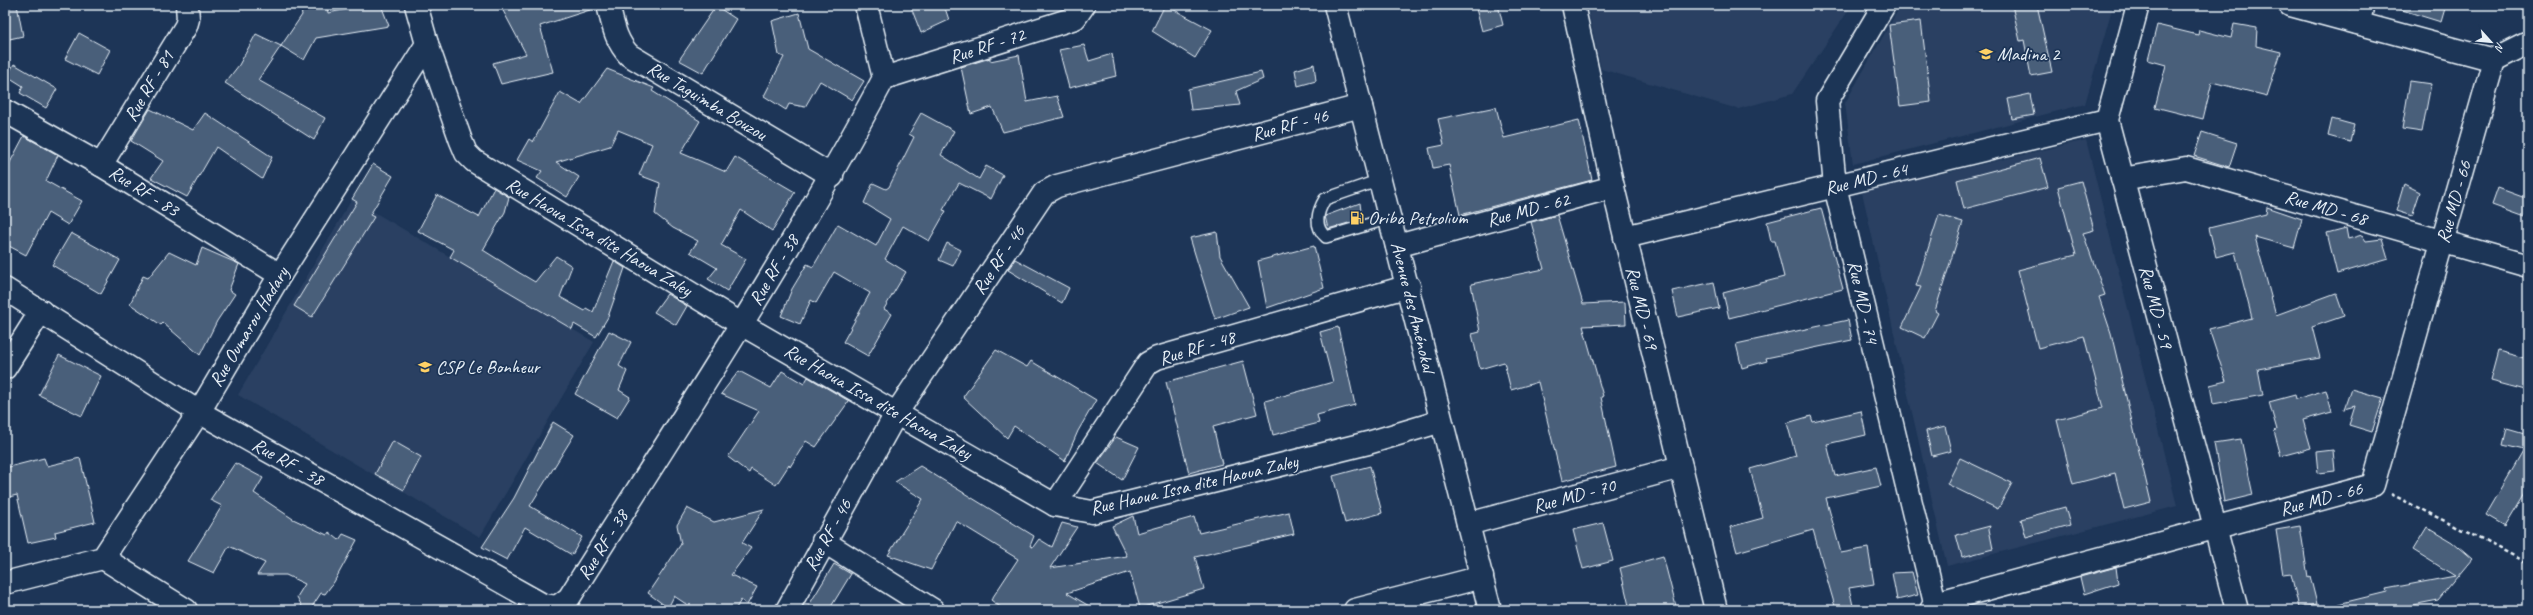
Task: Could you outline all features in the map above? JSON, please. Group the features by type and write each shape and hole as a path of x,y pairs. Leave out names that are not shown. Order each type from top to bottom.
{"street":[{"name":"Rue RF - 81","path":"101,165 186,26 188,19 187,5"},
{"path":"416,5 427,44"},
{"name":"Rue Taguimba Bouzou","path":"608,5 615,34 620,46 629,55 832,176"},
{"path":"866,5 884,78"},
{"name":"Rue RF - 72","path":"884,78 1075,18 1084,5"},
{"name":"Avenue des Aménokal","path":"1335,5 1397,246 1409,286 1490,610"},
{"name":"Rue MD - 69","path":"1573,5 1613,187 1716,610"},
{"name":"Rue MD - 74","path":"1884,5 1827,101 1835,186 1933,607"},
{"name":"Rue MD - 59","path":"2138,5 2107,120 2237,610"},
{"path":"2290,5 2360,14 2494,60 2528,43"},
{"name":"Rue Oumarou Hadary","path":"103,558 199,412 280,275 427,44"},
{"name":"Rue Haoua Issa dite Haoua Zaley","path":"427,44 461,141 466,153 474,161 741,324 897,412 1055,505 1092,512 1368,443 1435,423"},
{"name":"Rue MD - 66","path":"1933,607 2373,485 2494,60"},
{"name":"Rue RF - 38","path":"5,289 199,412 543,605 557,607 569,598 741,324 832,176 884,78"},
{"name":"Rue RF - 46","path":"787,610 897,412 1044,193 1057,186 1361,106"},
{"name":"Rue RF - 83","path":"5,111 101,165 280,275"},
{"name":"Rue MD - 64","path":"1625,237 2107,120"},
{"name":"Rue MD - 68","path":"2122,179 2186,168 2528,266"},
{"name":"Rue MD - 62","path":"1397,246 1613,187"},
{"name":"Rue RF - 48","path":"1055,505 1148,363 1157,358 1409,286"},
{"path":"5,368 41,311"},
{"name":"Rue MD - 70","path":"1468,524 1681,467"},
{"path":"824,541 933,610"},
{"path":"5,583 103,558 186,610"},
{"path":"1355,610 1415,602 1482,577"}],"lane":[{"path":"1380,180 1325,199 1317,213 1319,227 1326,237 1390,218"}],"path":[{"path":"2373,485 2528,563"}],"shaded area":[{"path":"1587,5 1852,5 1792,94 1738,109 1601,69"},
{"name":"Madina 2","path":"1901,5 2113,5 2085,104 1853,164 1845,103"},
{"path":"2086,140 2177,506 1947,566 1862,192"},
{"path":"352,199 594,342 480,537 238,395"}],"building":[{"path":"5,5 17,5 23,36 5,40"},
{"path":"300,5 327,5 328,13 368,5 381,5 389,26 316,38 304,60 281,46 302,15"},
{"path":"500,5 595,5 596,8 540,26 553,72 501,84 493,63 526,54"},
{"path":"910,5 944,5 949,20 921,33"},
{"path":"1165,5 1212,30 1195,58 1152,31"},
{"path":"1475,5 1498,5 1503,25 1482,31"},
{"path":"2012,5 2037,5 2052,72 2031,76 2024,40 2020,41"},
{"path":"2399,5 2446,5 2441,22 2399,9"},
{"path":"716,6 736,19 703,73 679,60"},
{"path":"799,13 808,49 864,81 852,100 820,81 805,107 789,104 786,110 764,96 784,57 779,55 772,21"},
{"path":"1921,21 1931,102 1900,106 1889,25"},
{"path":"2234,24 2257,28 2256,46 2281,52 2267,96 2212,82 2203,119 2155,107 2166,65 2148,60 2157,25 2198,35 2199,30 2231,38"},
{"path":"79,33 110,50 97,75 65,59"},
{"path":"256,34 281,46 258,80 325,118 314,140 225,83 239,65"},
{"path":"1084,45 1089,61 1112,54 1116,76 1069,88 1059,50"},
{"path":"1019,55 1027,102 1057,96 1064,117 1003,132 992,107 971,114 961,67 990,58 990,61"},
{"path":"14,64 57,89 46,108 20,93 23,86 7,76"},
{"path":"1314,64 1316,81 1298,86 1295,70"},
{"path":"607,69 654,88 652,91 700,121 681,153 726,172 735,157 795,192 772,231 741,210 721,245 746,259 727,291 708,279 717,268 690,252 698,241 673,228 655,214 660,183 639,175 652,144 618,130 610,146 556,162 579,177 567,197 537,178 542,171 517,160 529,139 533,142 560,92 581,104"},
{"path":"1261,72 1263,79 1236,91 1240,105 1191,110 1188,89"},
{"path":"2410,81 2431,84 2422,132 2402,129"},
{"path":"2030,94 2034,115 2012,119 2008,99"},
{"path":"1496,107 1504,138 1579,120 1592,180 1460,215 1449,165 1433,168 1429,148 1444,145 1438,119"},
{"path":"150,109 193,130 205,113 272,157 262,179 216,147 187,197 151,178 163,161 131,141"},
{"path":"921,113 954,131 941,155 979,179 986,166 1003,175 991,199 959,183 943,210 946,211 929,241 903,226 885,259 906,272 884,309 892,314 868,356 843,342 870,293 834,272 816,303 811,300 800,324 781,316 792,289 807,264 813,267 838,224 876,246 890,219 864,203 873,183 886,189 889,187 914,137 909,134"},
{"path":"2332,119 2354,125 2350,142 2328,136"},
{"path":"2202,132 2237,143 2229,167 2194,156"},
{"path":"24,136 58,155 46,181 82,201 68,225 48,213 26,255 5,244 5,172"},
{"path":"2040,158 2048,187 1964,209 1957,180"},
{"path":"373,164 393,176 370,215 374,217 312,317 294,306 357,202 352,199"},
{"path":"2081,181 2094,230 2083,233 2105,295 2099,297 2111,333 2151,502 2124,509 2115,473 2073,484 2057,420 2103,408 2084,336 2038,348 2018,270 2076,255 2058,187"},
{"path":"2404,184 2420,192 2412,216 2396,211"},
{"path":"494,188 509,197 505,212 483,250 518,272 535,282 556,256 572,266 560,297 585,311 586,308 593,312 614,261 625,268 608,317 596,337 574,324 572,329 450,257 454,250 418,231 437,195 479,217"},
{"path":"2498,188 2528,199 2528,218 2492,205"},
{"path":"1360,203 1362,219 1328,229 1325,216"},
{"path":"2267,207 2302,219 2294,248 2255,237 2276,315 2336,293 2344,316 2312,327 2320,358 2258,369 2263,395 2213,404 2210,385 2226,381 2209,329 2252,318 2235,252 2216,257 2209,228 2266,214"},
{"path":"1821,208 1843,289 1729,318 1723,293 1784,277 1775,241 1771,241 1767,222"},
{"path":"1557,215 1583,304 1625,302 1626,324 1583,326 1603,396 1601,397 1616,467 1562,481 1538,382 1511,390 1504,362 1480,369 1472,334 1480,332 1471,284 1544,269 1531,222"},
{"path":"1939,215 1963,222 1935,311 1938,313 1925,338 1902,327 1921,287 1916,286"},
{"path":"2346,228 2348,239 2362,235 2366,241 2382,239 2388,259 2337,274 2327,233"},
{"path":"1217,232 1220,256 1249,307 1215,319 1190,238"},
{"path":"71,233 120,260 101,294 52,265"},
{"path":"947,243 961,250 953,266 939,260"},
{"path":"1314,246 1324,288 1267,308 1258,261"},
{"path":"202,248 239,264 229,290 235,294 217,321 200,355 163,323 161,325 130,304 143,276 148,278 169,252 196,265"},
{"path":"1015,259 1069,288 1062,303 1008,270"},
{"path":"1714,282 1719,308 1678,317 1672,291"},
{"path":"667,294 687,306 676,325 654,312"},
{"path":"1848,320 1852,340 1766,358 1767,361 1742,368 1736,344"},
{"path":"1338,327 1355,405 1317,415 1319,423 1273,435 1265,401 1333,382 1320,332"},
{"path":"609,331 631,342 619,366 627,371 619,390 630,397 617,418 575,394"},
{"path":"996,350 1027,367 1031,361 1096,400 1078,431 1065,461 1014,426 1007,438 963,397"},
{"path":"2498,351 2528,359 2528,391 2490,381"},
{"path":"59,355 101,376 82,416 39,395"},
{"path":"1243,361 1257,414 1213,426 1222,464 1189,473 1166,382"},
{"path":"739,371 771,388 782,371 804,384 808,377 849,401 816,447 806,441 790,467 789,465 776,485 751,469 749,473 728,457 759,411 721,394"},
{"path":"2351,389 2383,398 2372,432 2349,425 2355,406 2344,409"},
{"path":"2326,390 2332,412 2303,420 2311,448 2281,456 2274,431 2277,430 2269,402 2295,395 2296,399"},
{"path":"1861,411 1866,435 1827,444 1835,476 1876,467 1881,486 1826,498 1841,553 1868,548 1874,584 1849,588 1854,610 1836,610 1813,530 1737,552 1730,527 1763,518 1750,469 1796,456 1787,423 1811,416 1813,422"},
{"path":"553,422 574,435 530,506 582,537 572,555 525,527 507,560 482,547 514,498"},
{"path":"1945,426 1951,451 1932,456 1926,431"},
{"path":"2507,428 2528,434 2528,488 2505,526 2486,515 2524,450 2503,445"},
{"path":"1116,437 1139,447 1122,480 1097,463"},
{"path":"2241,439 2253,495 2224,502 2214,443"},
{"path":"393,441 421,457 404,490 375,474"},
{"path":"2333,450 2335,471 2318,473 2316,452"},
{"path":"44,458 47,466 80,458 95,522 55,532 56,537 28,543 17,495 5,498 5,468"},
{"path":"1960,458 2012,483 1998,509 1947,484"},
{"path":"235,463 263,478 254,493 293,519 327,535 329,532 339,540 343,534 357,540 334,582 325,594 321,593 310,610 304,610 297,597 305,584 286,575 257,575 265,563 229,546 214,573 188,561 222,506 210,500"},
{"path":"920,466 1034,536 1030,546 1033,547 1039,539 1052,547 1062,523 1077,527 1050,568 1127,556 1112,526 1133,516 1137,533 1194,517 1199,533 1289,512 1294,534 1195,557 1204,589 1140,608 1130,572 1067,593 1096,610 1004,610 991,600 1018,559 956,521 931,570 888,555 923,499 895,482"},
{"path":"1370,466 1382,513 1345,523 1333,476"},
{"path":"2065,507 2070,525 2026,537 2021,519"},
{"path":"687,508 714,522 764,509 742,543 751,548 731,575 757,587 747,605 741,600 735,610 695,610 674,596 668,608 648,593 681,544 677,525"},
{"path":"1603,523 1613,561 1583,569 1573,530"},
{"path":"1990,526 1989,529 1993,549 1962,557 1956,535"},
{"path":"2300,526 2308,577 2310,576 2317,604 2299,608 2291,574 2283,575 2276,530"},
{"path":"2427,527 2452,542 2472,559 2438,600 2387,610 2339,610 2338,604 2387,592 2386,589 2455,576 2413,550"},
{"path":"1663,556 1677,610 1630,610 1620,568"},
{"path":"834,564 851,574 829,610 806,610"},
{"path":"2116,567 2118,583 2084,594 2080,577"},
{"path":"1912,572 1918,595 1897,600 1892,573"}],"place":[{"name":"Madina 2","path":"1986,54"},
{"name":"Oriba Petrolium","path":"1357,218"},
{"name":"CSP Le Bonheur","path":"425,367"}]}
